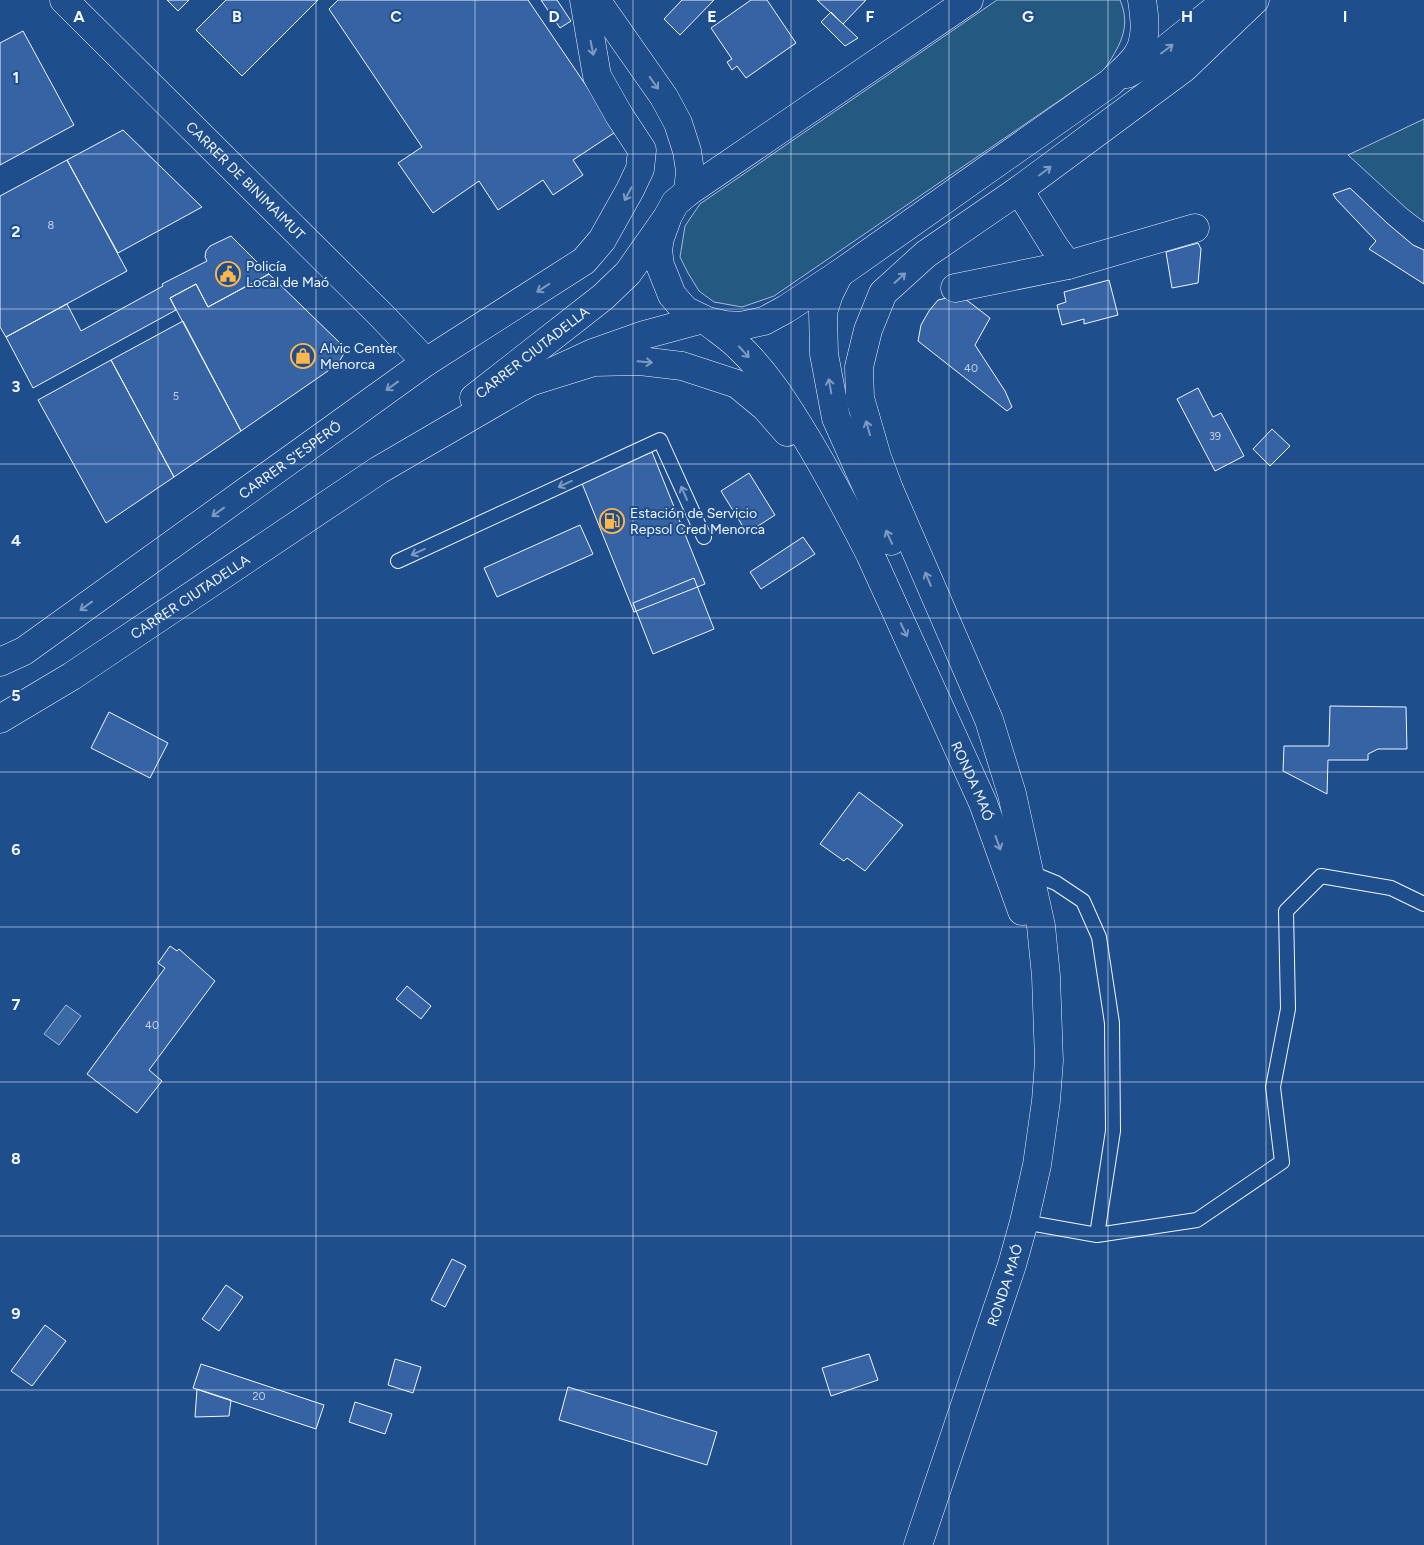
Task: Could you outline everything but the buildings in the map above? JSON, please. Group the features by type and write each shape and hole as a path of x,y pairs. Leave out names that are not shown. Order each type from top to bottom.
{"main road":[{"name":"CARRER DE BINIMAIMUT","path":"64,0 426,362"},
{"name":"CARRER S'ESPERÓ","path":"0,662 24,651 426,362 584,261 602,240 630,190 640,169 642,150 597,76 584,0"},
{"path":"596,0 664,97 678,123 687,151 690,170 688,192"},
{"name":"CARRER CIUTADELLA","path":"379,470 603,297 628,273 675,203 688,192 969,0"},
{"path":"1110,84 1136,57 1142,44 1145,28 1142,0"},
{"path":"705,320 725,325 741,326 764,321 786,309 1110,84 1151,61 1227,0"},
{"path":"1029,872 1012,794 989,720 889,490 877,457 860,398 859,367 868,330 883,293 926,254 1019,190 1184,68 1255,0"},
{"path":"1019,190 1068,265"},
{"path":"668,216 658,250 660,265 672,295 685,310 705,320 738,346 769,381 820,460 852,519"},
{"path":"955,288 1068,265 1195,228"},
{"path":"839,274 823,312 824,354 836,418 963,700 1029,872"},
{"name":"CARRER CIUTADELLA","path":"0,719 72,676 379,470 530,382 593,353 644,335 705,320"},
{"path":"530,382 594,362 640,361 682,366 737,384 765,407 803,449 852,519"},
{"name":"RONDA MAÓ","path":"852,519 870,554 983,803 1033,941 1042,979 1048,1018"},
{"name":"RONDA MAÓ","path":"918,1545 1012,1265 1037,1165 1046,1101 1049,1061 1048,1018 1041,926 1029,872"}],"lane":[{"path":"398,561 660,440 704,537"},
{"path":"1029,872 1056,883 1083,901 1099,937 1112,1023 1113,1131 1097,1236"},
{"path":"1024,1222 1097,1236 1197,1220 1282,1162 1272,1087 1288,1009 1286,911 1322,876 1391,888 1424,904"}],"shaded area":[{"path":"997,0 1120,0 1125,20 1122,37 1115,53 1104,70 774,296 742,307 714,302 699,291 680,257 685,226 700,204"},
{"path":"1424,119 1424,222 1348,155"},
{"path":"66,1005 81,1016 59,1045 44,1034"}],"place":[{"name":"Policía Local de Maó","path":"228,274"},
{"name":"Alvic Center Menorca","path":"303,356"},
{"name":"Estación de Servicio Repsol Cred Menorca","path":"612,521"}]}
